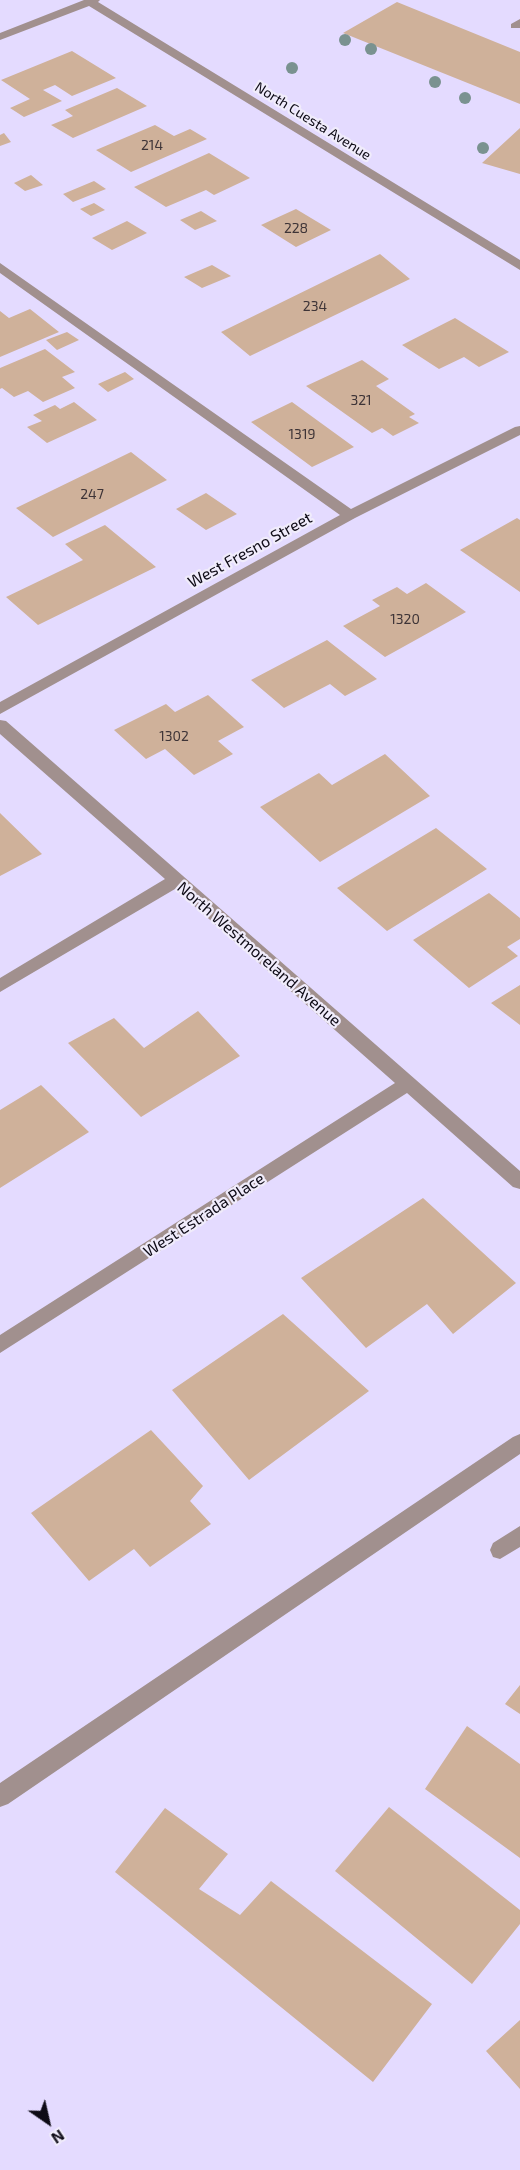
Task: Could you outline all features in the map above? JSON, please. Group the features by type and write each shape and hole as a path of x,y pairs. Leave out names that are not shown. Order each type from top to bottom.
{"street":[{"path":"0,37 92,1"},
{"name":"North Cuesta Avenue","path":"92,1 520,266"},
{"path":"0,267 350,516"},
{"name":"West Fresno Street","path":"0,709 350,516 520,430"},
{"name":"North Westmoreland Avenue","path":"0,725 520,1182"},
{"path":"0,986 175,881"},
{"name":"West Estrada Place","path":"0,1345 407,1084"},
{"path":"0,1796 520,1443"},
{"path":"500,1550 520,1535"}],"building":[{"path":"397,2 520,52 520,104 343,33"},
{"path":"72,51 116,78 72,96 55,85 43,90 62,101 24,117 10,108 30,99 1,80"},
{"path":"117,88 147,106 73,138 51,125 73,116 65,110"},
{"path":"155,125 174,136 190,129 207,139 131,172 96,150"},
{"path":"520,128 520,174 482,163"},
{"path":"4,133 11,142 0,146 0,135"},
{"path":"209,153 250,178 214,195 206,190 166,207 134,187"},
{"path":"31,175 43,185 25,191 14,183"},
{"path":"94,181 106,189 73,202 63,194"},
{"path":"94,203 105,210 91,216 80,209"},
{"path":"296,209 331,230 296,247 261,225"},
{"path":"201,211 217,221 195,230 180,220"},
{"path":"127,221 147,233 112,250 92,238"},
{"path":"380,254 410,279 250,356 221,332"},
{"path":"212,265 231,276 202,288 184,277"},
{"path":"30,309 59,332 0,357 0,311 9,318"},
{"path":"455,318 509,352 479,367 464,357 439,369 402,345"},
{"path":"67,332 79,340 57,350 46,340"},
{"path":"45,349 75,372 62,377 75,388 43,402 28,391 14,397 2,388 0,389 0,368"},
{"path":"362,360 389,379 376,386 415,414 409,417 419,423 393,436 382,428 372,433 306,386"},
{"path":"125,372 134,379 108,392 98,384"},
{"path":"74,402 97,420 47,443 27,427 42,421 33,415 55,405 60,409"},
{"path":"292,402 354,447 312,467 251,422"},
{"path":"131,452 167,480 53,537 16,508"},
{"path":"206,493 237,514 206,530 176,509"},
{"path":"517,518 520,520 520,592 460,550"},
{"path":"105,525 156,567 38,625 6,597 83,560 65,544"},
{"path":"426,583 466,612 385,657 343,626 380,606 372,600 397,587 407,594"},
{"path":"327,640 377,679 345,696 330,684 284,708 251,680"},
{"path":"208,695 244,727 218,741 233,754 194,775 165,749 146,759 114,730 166,704 175,712"},
{"path":"385,754 430,796 320,862 260,807 319,773 332,785"},
{"path":"0,813 42,854 0,876"},
{"path":"436,828 487,869 387,931 337,888"},
{"path":"489,893 520,918 520,939 507,947 518,956 469,988 413,940"},
{"path":"520,985 520,1025 491,1003"},
{"path":"198,1011 240,1056 141,1117 68,1043 114,1018 144,1048"},
{"path":"41,1085 89,1132 0,1188 0,1110"},
{"path":"423,1198 516,1283 453,1334 427,1304 366,1348 301,1278"},
{"path":"283,1314 369,1391 249,1480 172,1390"},
{"path":"151,1430 203,1486 190,1501 211,1524 150,1567 134,1549 89,1581 31,1513"},
{"path":"520,1685 520,1714 505,1704"},
{"path":"467,1726 520,1764 520,1858 425,1789"},
{"path":"389,1807 520,1910 520,1924 472,1984 335,1871"},
{"path":"165,1808 228,1854 199,1889 240,1915 271,1881 432,2004 373,2082 115,1872"},
{"path":"520,2020 520,2089 486,2051"}]}
